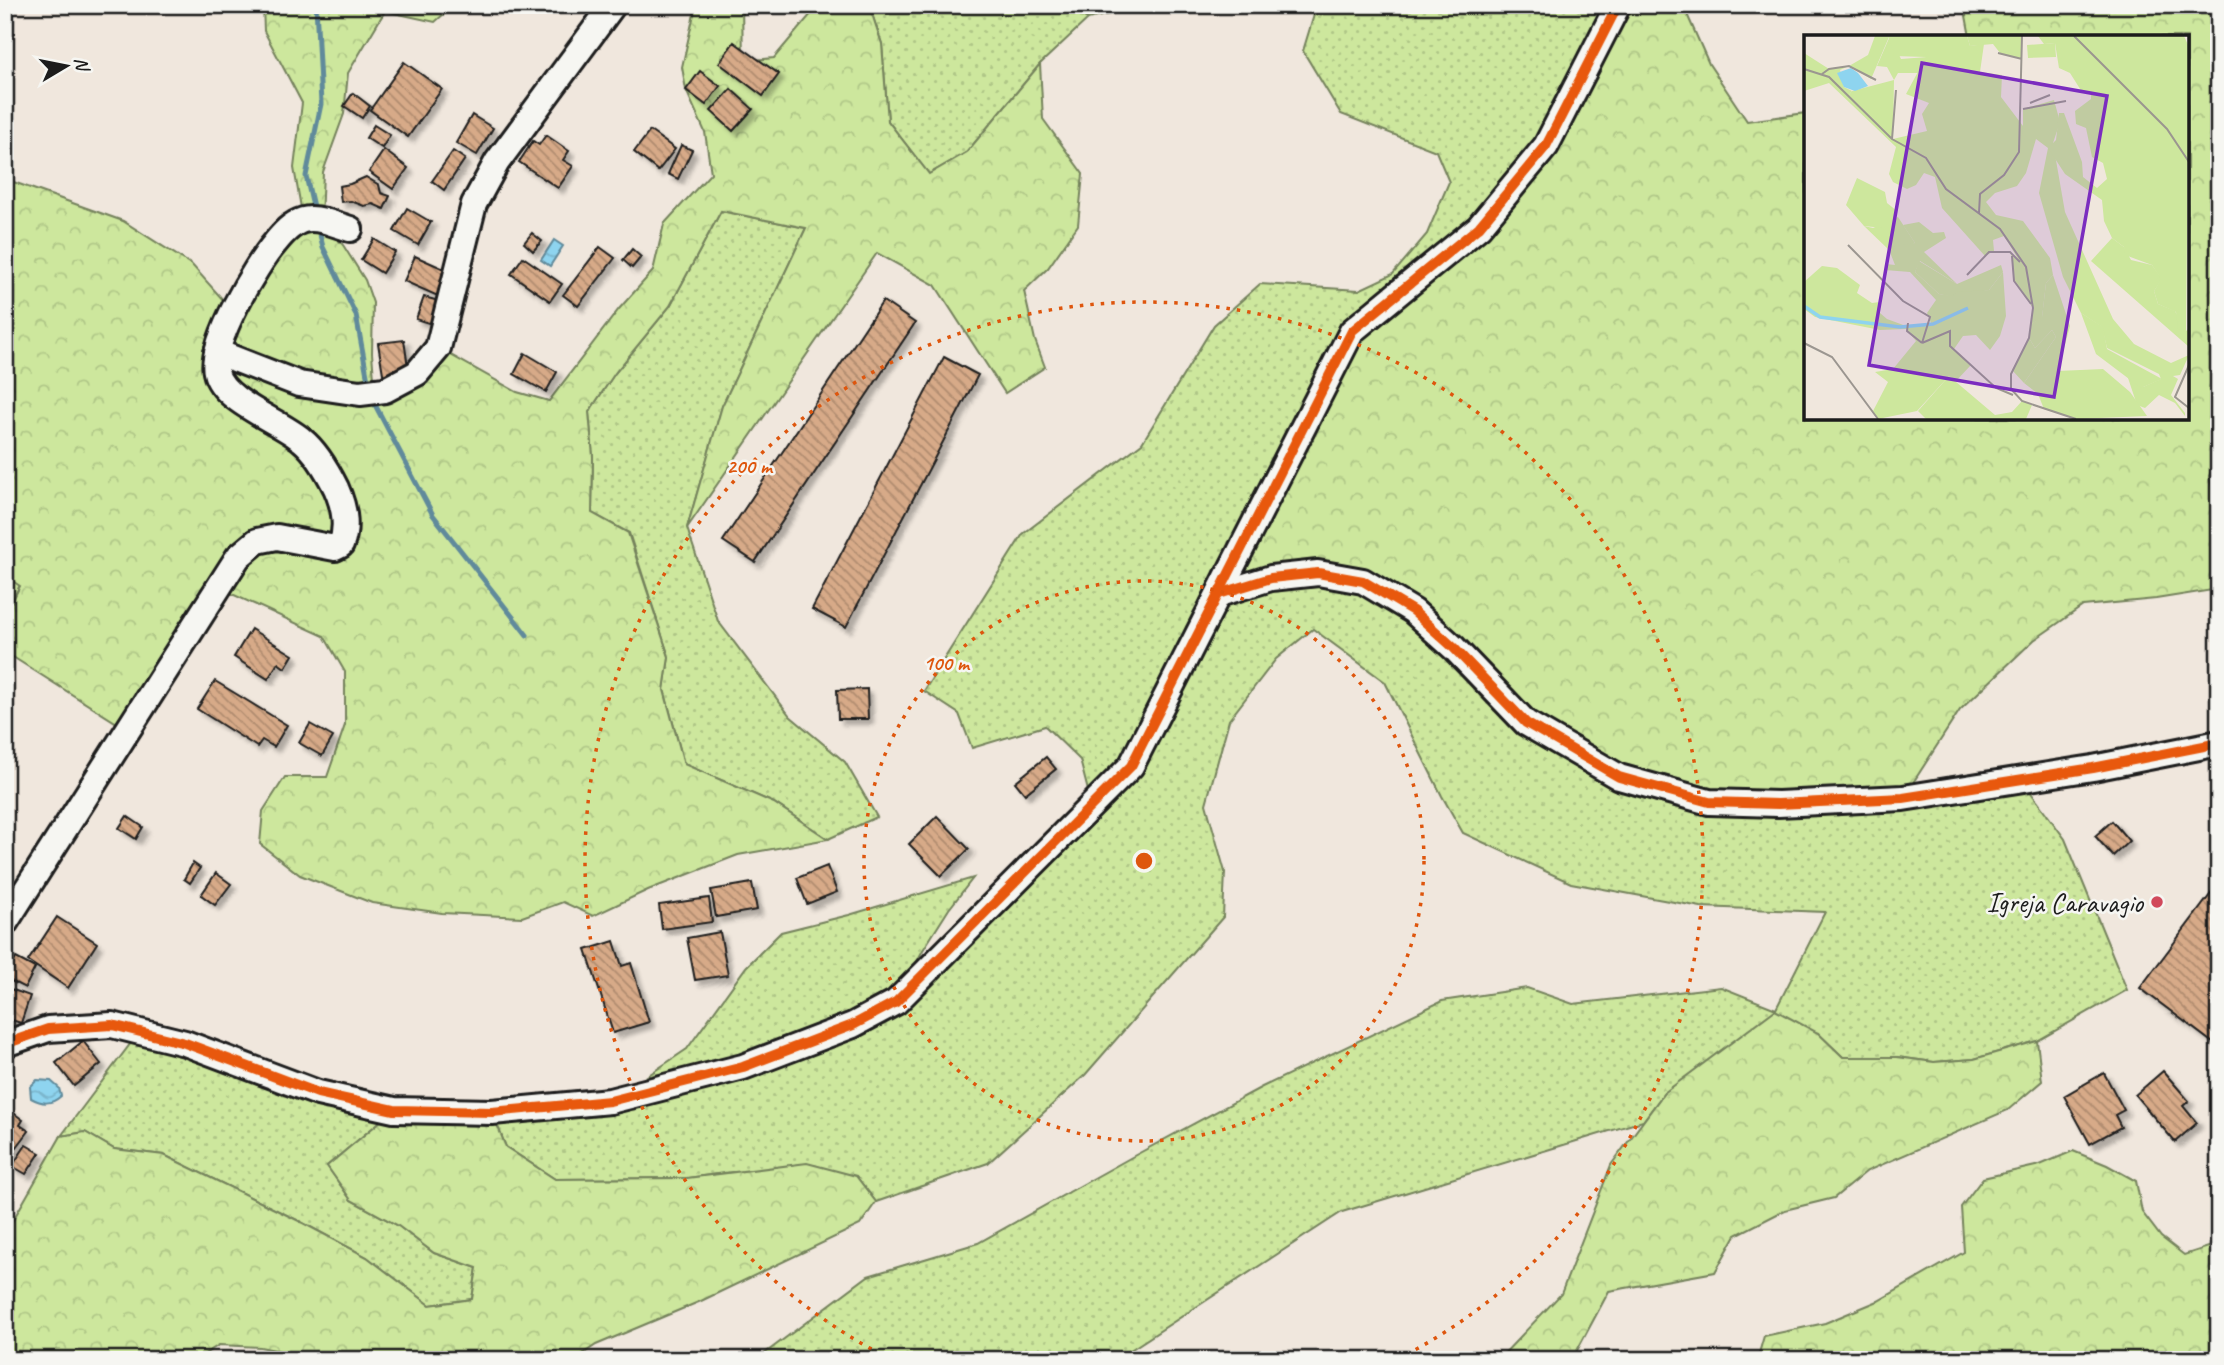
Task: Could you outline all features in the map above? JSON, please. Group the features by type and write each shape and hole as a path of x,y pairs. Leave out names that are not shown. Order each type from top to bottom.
{"street":[{"path":"217,352 299,384 360,393 385,390 417,373 438,348 474,204 497,162 613,5"},
{"path":"5,1044 48,1029 112,1025 185,1043 317,1093 394,1110 492,1112 610,1101 743,1067 853,1025 896,1002 1131,766 1352,331 1479,227 1546,146 1618,5"},
{"path":"5,923 238,557 257,541 277,537 335,548 341,545 345,535 342,502 328,471 304,441 223,390 215,371 217,352 233,311 260,261 286,229 312,219 350,229"},
{"path":"1219,594 1271,578 1318,573 1363,581 1413,611 1454,648 1525,723 1619,777 1709,802 1778,804 1903,798 2093,768 2219,743"}],"green space":[{"path":"263,5 454,5 435,22 385,11 348,73 344,114 323,172 321,220 343,245 365,280 373,303 372,353 375,391 438,348 517,392 549,401 619,309 653,271 664,224 711,173 705,132 686,90 682,67 696,5 742,5 743,61 774,58 811,14 826,5 869,5 882,44 888,121 929,174 967,152 1040,64 1043,119 1083,174 1078,225 1048,268 1024,291 1035,340 1045,367 1005,393 935,285 877,253 687,528 722,406 806,228 721,211 670,306 615,373 589,412 593,457 592,513 628,533 669,657 664,690 684,764 774,803 828,839 738,855 648,890 593,916 563,902 522,917 442,913 372,903 300,875 260,844 263,811 285,777 327,777 345,725 345,672 324,636 219,588 128,730 5,652 5,615 20,586 5,576 5,179 123,221 192,265 232,310 303,219 294,168 302,103 264,31"},
{"path":"869,5 1062,5 1088,19 1040,64 967,152 929,174 888,121 882,44"},
{"path":"1062,5 1138,5 1137,8 1088,19"},
{"path":"1317,5 1618,5 1363,581 1709,802 2021,779 2065,839 2127,990 2037,1041 1974,1059 1934,1062 1897,1057 1843,1057 1818,1033 1664,1093 1643,1121 1342,1212 1115,1360 756,1360 868,1276 978,1243 1262,1087 1442,1001 1527,988 1573,1004 1721,987 1776,1009 1825,912 1701,907 1571,883 1463,833 1385,682 1313,629 1276,659 1229,720 1206,804 1225,872 1223,917 1085,1075 988,1163 876,1202 856,1176 732,1172 687,1178 555,1179 506,1147 492,1112 610,1101 687,1049 746,967 781,932 973,878 923,950 897,999 1092,806 1080,760 1045,726 972,748 959,714 924,691 1023,534 1142,443 1214,325 1260,284 1359,290 1393,274 1427,234 1449,182 1436,151 1341,114 1303,51"},
{"path":"1618,5 1683,5 1709,64 1747,121 1804,113 1804,420 2189,420 2189,35 1970,35 1964,5 2188,5 2219,12 2219,455 2209,476 2219,511 2219,589 2156,599 2083,606 2034,640 1960,710 1903,798 1778,804 1619,777 1526,723 1363,581 1219,594 1352,331 1479,227 1546,146"},
{"path":"721,211 806,228 722,406 687,528 718,621 790,716 845,762 877,817 828,839 774,803 684,764 664,689 669,657 629,533 592,513 593,457 589,412 615,373 670,306"},
{"path":"5,576 20,585 5,615"},
{"path":"1775,1010 1818,1033 1843,1057 1897,1057 1934,1062 1974,1059 2037,1041 2042,1081 2008,1110 1867,1171 1834,1198 1785,1210 1736,1235 1715,1272 1609,1291 1572,1360 1498,1360 1561,1294 1611,1165 1664,1093"},
{"path":"140,1031 394,1110 327,1166 351,1200 397,1225 434,1253 477,1268 472,1299 430,1305 367,1257 164,1155 114,1149 85,1132 61,1136"},
{"path":"394,1110 492,1112 506,1147 555,1179 687,1178 807,1163 856,1176 876,1202 860,1225 701,1301 596,1345 574,1360 326,1360 260,1347 219,1345 195,1360 5,1360 5,1234 61,1136 85,1132 114,1149 164,1155 301,1222 367,1257 430,1305 472,1299 477,1268 434,1253 397,1225 351,1200 327,1166"},
{"path":"2073,1151 2136,1181 2142,1212 2161,1237 2184,1255 2218,1244 2219,1241 2219,1360 1757,1360 1764,1336 1825,1323 1878,1301 1964,1252 1961,1207 1983,1178 2040,1165"}],"water":[{"path":"554,240 563,246 550,266 541,260"},
{"path":"37,1080 51,1081 59,1088 61,1096 46,1103 31,1098 30,1087"}],"building":[{"path":"734,42 779,74 763,96 719,63"},
{"path":"404,62 442,89 408,137 370,110"},
{"path":"700,71 720,86 706,105 686,90"},
{"path":"731,89 753,109 733,131 711,111"},
{"path":"353,93 370,106 362,118 344,106"},
{"path":"472,115 493,128 477,155 456,143"},
{"path":"374,125 390,135 382,148 366,138"},
{"path":"650,131 675,149 658,171 634,152"},
{"path":"546,135 569,151 563,160 573,166 558,188 519,162 533,141 539,145"},
{"path":"681,145 692,150 678,179 668,174"},
{"path":"384,150 408,168 393,189 369,172"},
{"path":"453,151 465,159 444,190 432,181"},
{"path":"366,177 379,185 381,193 390,196 384,209 373,204 364,206 351,201 341,202 339,186"},
{"path":"407,208 431,222 418,245 394,231"},
{"path":"532,233 542,241 533,251 524,243"},
{"path":"374,239 395,252 382,273 361,260"},
{"path":"600,247 615,258 578,306 563,295"},
{"path":"632,249 641,257 632,268 623,260"},
{"path":"415,256 451,272 440,297 404,281"},
{"path":"523,257 562,284 550,301 511,274"},
{"path":"424,297 439,301 432,324 416,319"},
{"path":"883,301 915,323 755,562 723,541"},
{"path":"404,340 408,367 398,369 399,378 384,380 378,343"},
{"path":"525,353 557,372 546,392 514,374"},
{"path":"944,357 978,375 846,627 812,609"},
{"path":"251,629 293,655 285,668 278,663 268,679 234,657"},
{"path":"215,681 287,725 274,747 262,740 257,747 197,709"},
{"path":"867,689 868,719 838,719 837,690"},
{"path":"310,724 333,737 322,756 299,743"},
{"path":"1046,757 1056,769 1025,794 1015,782"},
{"path":"127,816 143,827 136,839 119,828"},
{"path":"937,816 969,849 941,876 909,844"},
{"path":"2112,821 2129,841 2113,856 2095,836"},
{"path":"193,863 200,868 190,883 184,879"},
{"path":"827,866 837,892 807,904 797,878"},
{"path":"216,873 231,884 215,905 201,895"},
{"path":"752,883 757,910 716,917 711,890"},
{"path":"2219,883 2219,1035 2213,1043 2140,988"},
{"path":"709,898 712,922 662,929 659,905"},
{"path":"57,917 97,943 68,988 28,961"},
{"path":"720,932 728,975 695,980 687,938"},
{"path":"614,941 622,966 631,963 649,1022 613,1033 586,950"},
{"path":"16,958 35,968 25,988 5,978"},
{"path":"5,987 30,996 21,1023 5,1018"},
{"path":"83,1041 101,1064 74,1086 56,1063"},
{"path":"2163,1071 2189,1101 2183,1106 2197,1123 2175,1142 2135,1095"},
{"path":"2104,1073 2124,1110 2115,1115 2121,1127 2090,1144 2064,1096"},
{"path":"7,1108 23,1120 20,1125 29,1131 10,1156 5,1153"},
{"path":"26,1145 40,1153 26,1174 12,1166"}],"waterway":[{"path":"314,211 306,176 321,104 316,5"},
{"path":"318,227 323,247 356,315 369,386"},
{"path":"372,399 433,515 527,635"}],"cycle path":[{"path":"5,1044 48,1029 112,1025 185,1043 318,1093 394,1110 492,1112 610,1101 743,1067 853,1025 896,1002 1131,766 1352,331 1479,227 1546,146 1618,5"},
{"path":"1219,594 1271,578 1318,573 1363,581 1413,611 1454,648 1526,723 1619,777 1709,802 1778,804 1903,798 2093,768 2219,743"}],"place":[{"name":"Igreja Caravagio","path":"2157,902"}]}
